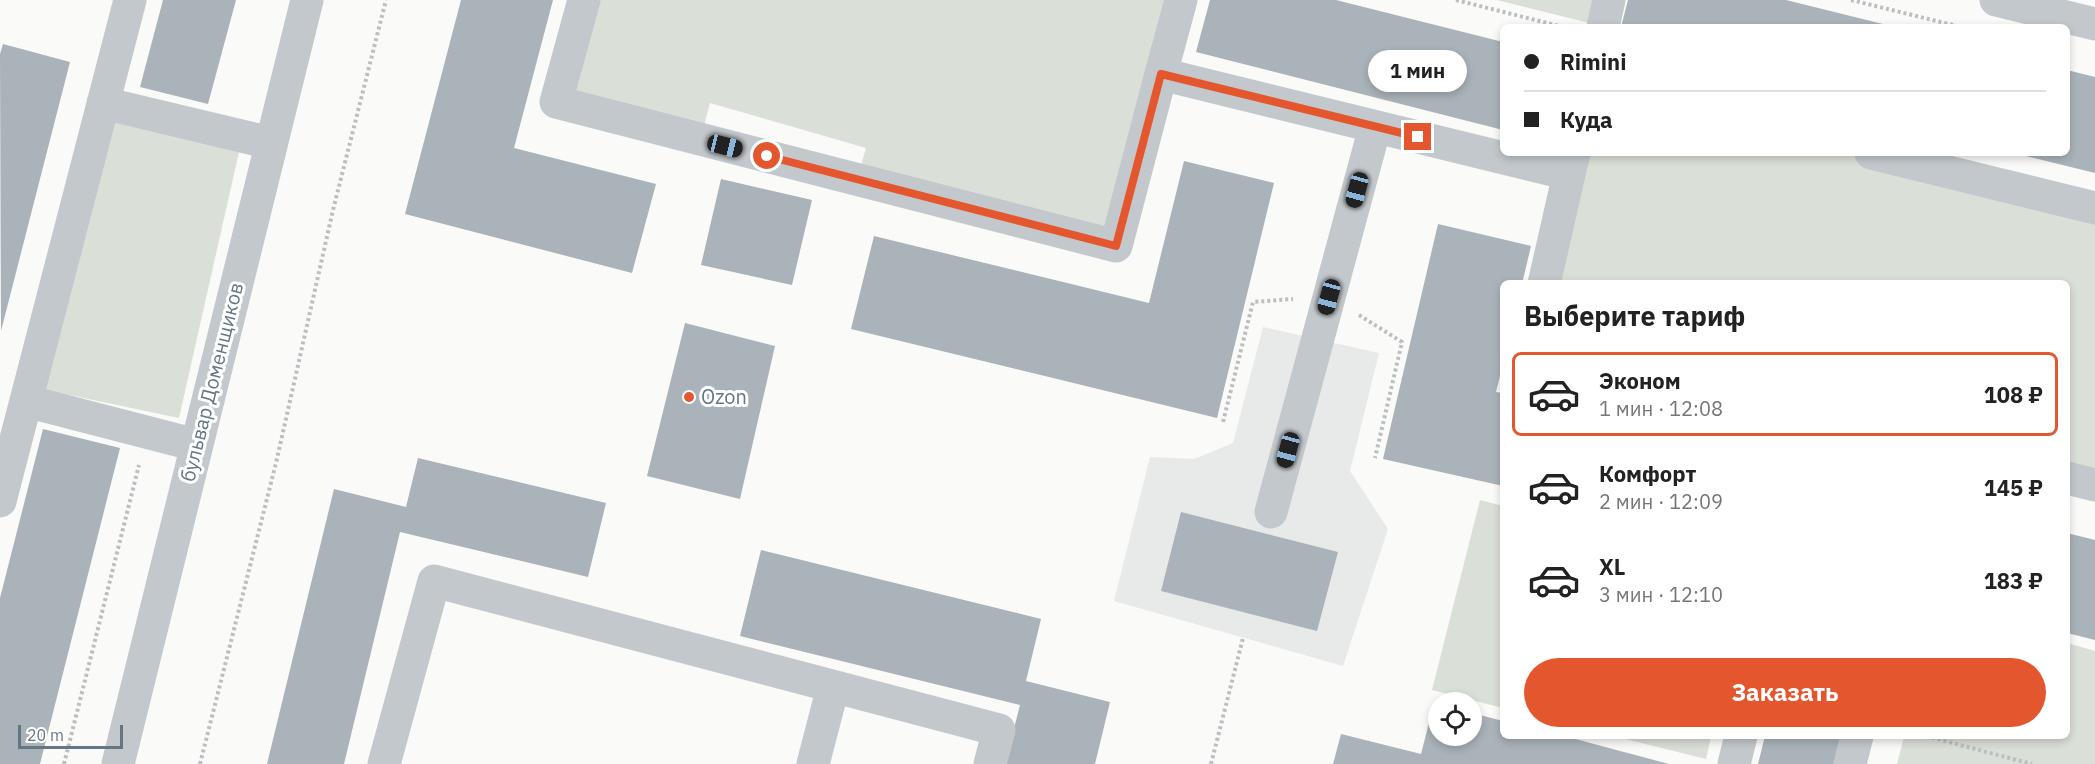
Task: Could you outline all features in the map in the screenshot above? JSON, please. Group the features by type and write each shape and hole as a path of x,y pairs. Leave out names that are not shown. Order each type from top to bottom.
{"street":[{"path":"0,501 130,0"},
{"name":"бульвар Доменщиков","path":"118,764 307,0"},
{"path":"584,0 556,102 1116,246 1181,0"},
{"path":"1604,24 1609,0"},
{"path":"1996,0 2095,24"},
{"path":"1161,74 1374,127 1500,151"},
{"path":"103,103 271,143"},
{"path":"1271,512 1374,127"},
{"path":"1528,156 1571,164 1545,280"},
{"path":"1883,156 2095,208"},
{"path":"26,401 196,445"},
{"path":"2070,479 2095,485"},
{"path":"384,764 434,581 999,730 990,764"},
{"path":"813,764 833,687"},
{"path":"1734,764 1740,739"},
{"path":"1850,764 1856,739"}],"path":[{"path":"200,764 276,463 333,210 386,0"},
{"path":"1456,0 1551,24"},
{"path":"1851,0 1949,24"},
{"path":"64,764 147,432"},
{"path":"1211,764 1243,638"},
{"path":"1937,739 2032,764"}],"shaded area":[{"path":"588,0 1171,0 1113,238 859,173 866,148 710,103 702,133 561,97"},
{"path":"1497,0 1599,0 1593,24"},
{"path":"108,115 239,152 179,418 36,388"},
{"path":"1573,156 1883,156 2095,208 2095,485 2070,479 2070,280 1545,280"},
{"path":"1263,327 1379,353 1350,471 1388,529 1343,666 1114,601 1150,457 1194,459 1233,443"},
{"path":"1480,500 1500,505 1500,707 1482,703 1482,692 1432,690"},
{"path":"2070,644 2095,651 2095,764 1897,764 1903,739 2070,739"},
{"path":"1625,739 1711,739 1706,759"}],"building":[{"path":"163,0 236,0 208,104 140,87"},
{"path":"461,0 553,0 514,148 656,184 632,273 405,214"},
{"path":"1210,0 1336,0 1500,41 1500,129 1196,52"},
{"path":"1628,0 1786,0 1883,24 1622,24"},
{"path":"3,44 70,62 1,331 0,54"},
{"path":"2070,71 2095,77 2095,173 2026,156 2070,156"},
{"path":"1184,161 1274,183 1217,418 851,329 874,236 1149,303"},
{"path":"721,179 812,200 792,285 701,265"},
{"path":"1438,224 1531,246 1523,280 1500,280 1500,376 1496,392 1500,393 1500,485 1383,459"},
{"path":"685,323 775,346 740,499 647,476"},
{"path":"43,429 120,448 40,764 0,764 0,598"},
{"path":"418,458 606,503 588,577 400,532 344,764 267,764 334,489 406,507"},
{"path":"1181,512 1338,552 1317,631 1161,591"},
{"path":"2070,534 2095,540 2095,640 2070,634"},
{"path":"761,550 1041,619 1026,681 1110,702 1095,764 1005,764 1020,705 740,636"},
{"path":"1482,716 1500,720 1500,739 1575,739 1669,764 1333,764 1341,734 1421,754 1428,727 1428,746 1482,746"},
{"path":"1764,739 1844,739 1839,764 1758,764"}],"place":[{"name":"Ozon","path":"689,397"}],"route":[{"path":"767,156 1116,246 1161,74 1418,137"}]}
